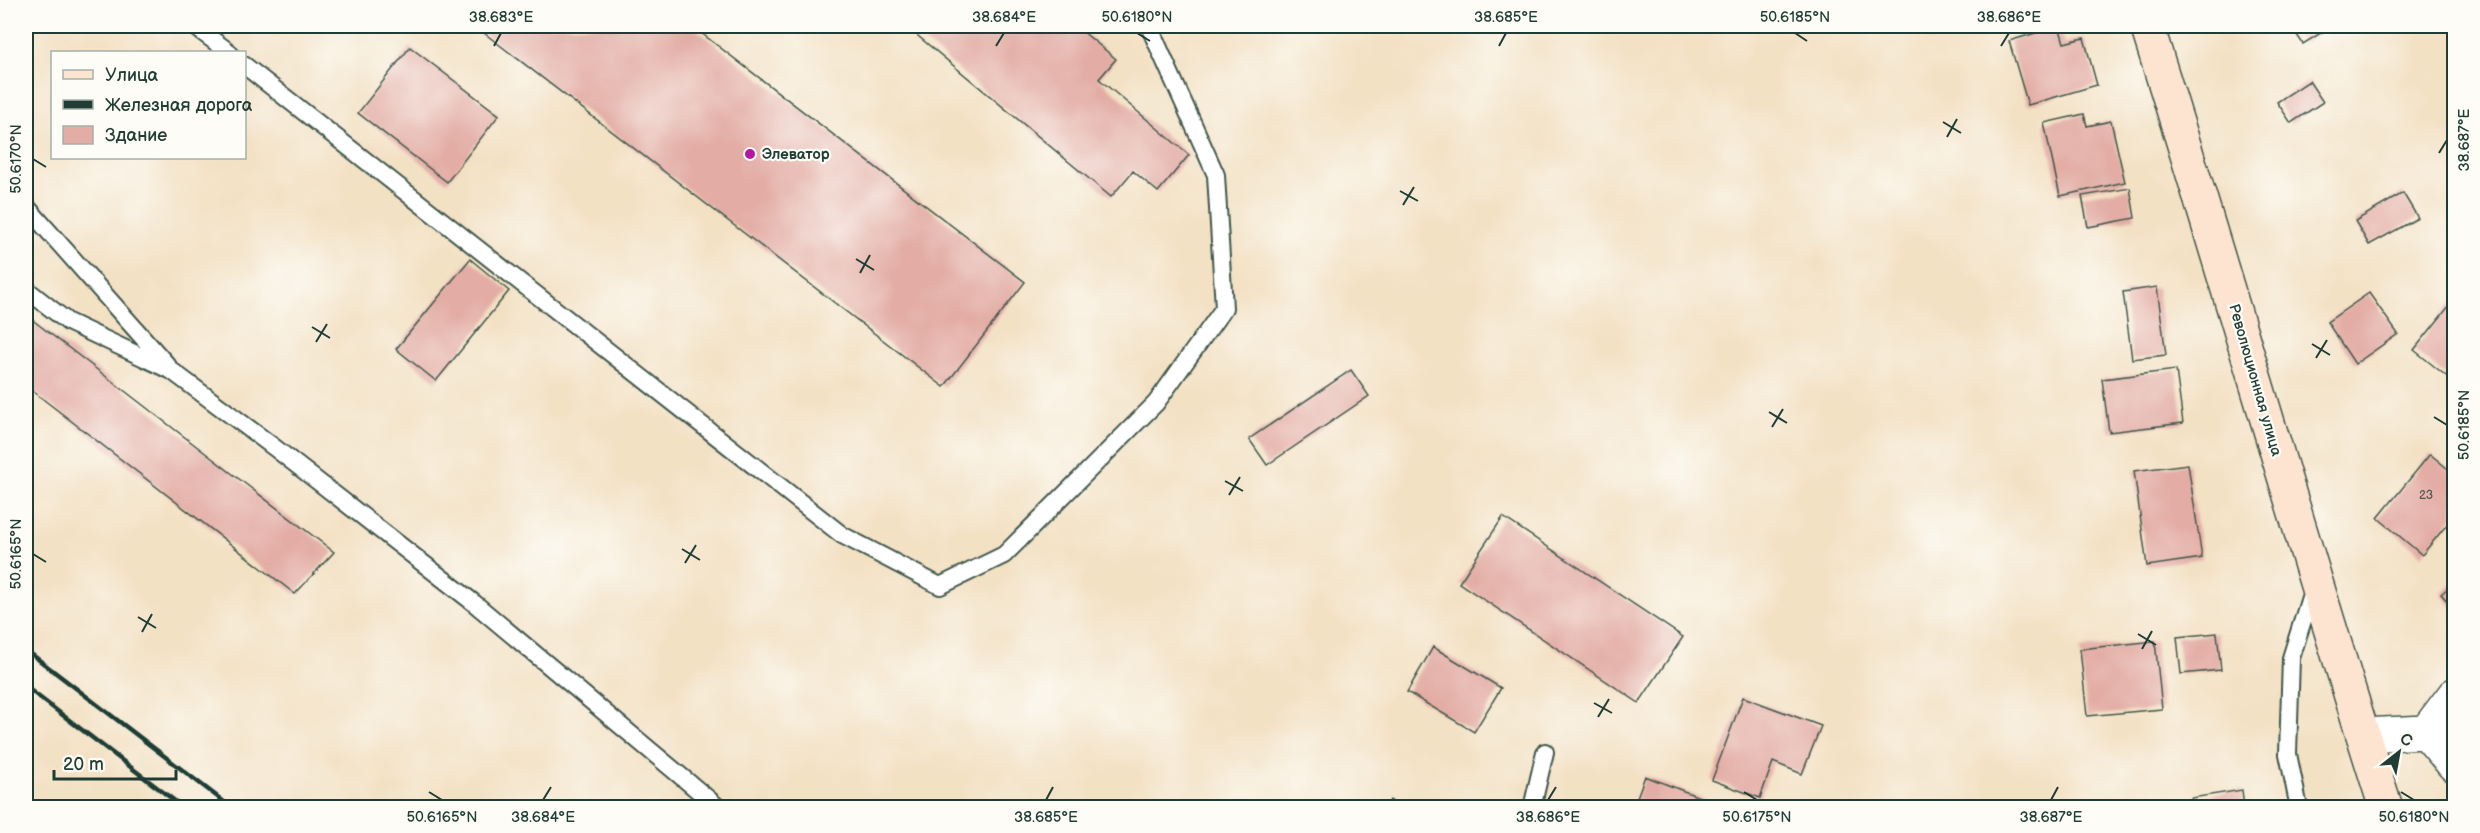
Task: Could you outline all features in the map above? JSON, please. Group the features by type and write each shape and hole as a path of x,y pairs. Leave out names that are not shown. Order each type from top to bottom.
{"main road":[{"name":"Революционная улица","path":"2147,26 2201,198 2315,583 2386,807"}],"street":[{"path":"2426,732 2454,695"},
{"path":"2363,735 2426,732"},
{"path":"2426,732 2454,765"}],"lane":[{"path":"194,26 228,51"},
{"path":"246,67 842,535 940,586 1004,555 1156,403 1224,308 1216,175 1149,26"},
{"path":"26,206 172,371"},
{"path":"26,289 68,321 172,371 474,603 719,807"},
{"path":"2299,807 2288,754 2291,658 2315,583"},
{"path":"1532,807 1545,752"}],"building":[{"name":"Элеватор","path":"475,26 692,26 1025,282 944,387"},
{"path":"906,26 1076,26 1116,59 1099,79 1189,155 1158,192 1133,171 1111,197"},
{"path":"2059,26 2064,43 2084,38 2097,85 2028,105 2009,41"},
{"path":"2291,26 2332,26 2303,44"},
{"path":"410,47 499,115 447,182 358,113"},
{"path":"2309,81 2323,102 2291,123 2277,102"},
{"path":"2084,114 2087,126 2111,121 2125,182 2060,196 2044,123"},
{"path":"2130,188 2135,218 2088,227 2082,196"},
{"path":"2403,193 2418,218 2369,245 2355,221"},
{"path":"470,259 509,291 436,381 396,349"},
{"path":"2157,287 2166,355 2132,359 2123,292"},
{"path":"2369,293 2398,334 2355,364 2327,322"},
{"path":"2453,301 2454,373 2450,379 2414,350"},
{"path":"26,315 334,552 295,594 26,386"},
{"path":"1351,370 1369,396 1267,465 1249,439"},
{"path":"2176,370 2183,423 2109,432 2102,379"},
{"path":"2430,454 2454,474 2454,516 2422,555 2378,518"},
{"path":"2188,464 2202,558 2147,566 2134,471"},
{"path":"1503,517 1683,637 1639,703 1459,583"},
{"path":"2454,583 2454,609 2441,594"},
{"path":"2217,633 2221,670 2181,674 2177,637"},
{"path":"2155,641 2162,709 2087,716 2080,649"},
{"path":"1433,647 1501,688 1474,732 1407,692"},
{"path":"1743,697 1821,726 1802,774 1773,762 1760,798 1712,780"},
{"path":"1645,776 1725,807 1725,808 1633,808"},
{"path":"2242,790 2244,808 2193,808 2191,798"},
{"path":"1390,800 1401,808 1385,808"}],"railway":[{"path":"26,650 232,808"},
{"path":"26,687 184,808"}],"place":[{"name":"Элеватор","path":"750,154"}]}
